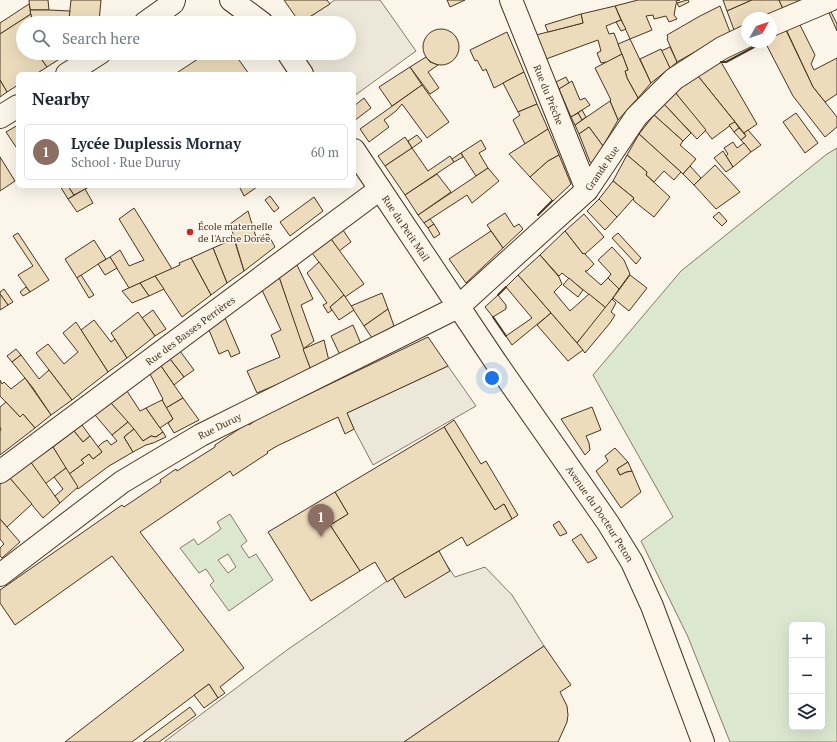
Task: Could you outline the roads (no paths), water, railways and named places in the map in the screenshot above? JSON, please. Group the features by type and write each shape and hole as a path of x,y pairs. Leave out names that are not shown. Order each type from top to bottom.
{"street":[{"path":"155,16 173,3 174,0"},
{"path":"231,0 253,16"},
{"path":"254,0 264,16"},
{"name":"Rue du Prêche","path":"511,0 587,190"},
{"path":"777,22 830,0"},
{"name":"Grande Rue","path":"458,307 587,190 636,117 674,79 722,48 741,39"},
{"path":"70,72 89,60"},
{"path":"293,60 301,72"},
{"path":"0,117 16,107"},
{"name":"Rue du Petit Mail","path":"356,153 458,307"},
{"name":"Rue des Basses Perrières","path":"0,472 380,189"},
{"name":"Rue Duruy","path":"0,575 122,482 208,432 458,307"},
{"name":"Avenue du Docteur Peton","path":"458,307 608,524 632,562 652,606 703,742"}],"place":[{"name":"École maternelle de l'Arche Dorée","path":"190,232"},
{"name":"Lycée Duplessis Mornay","path":"321,537"}]}
